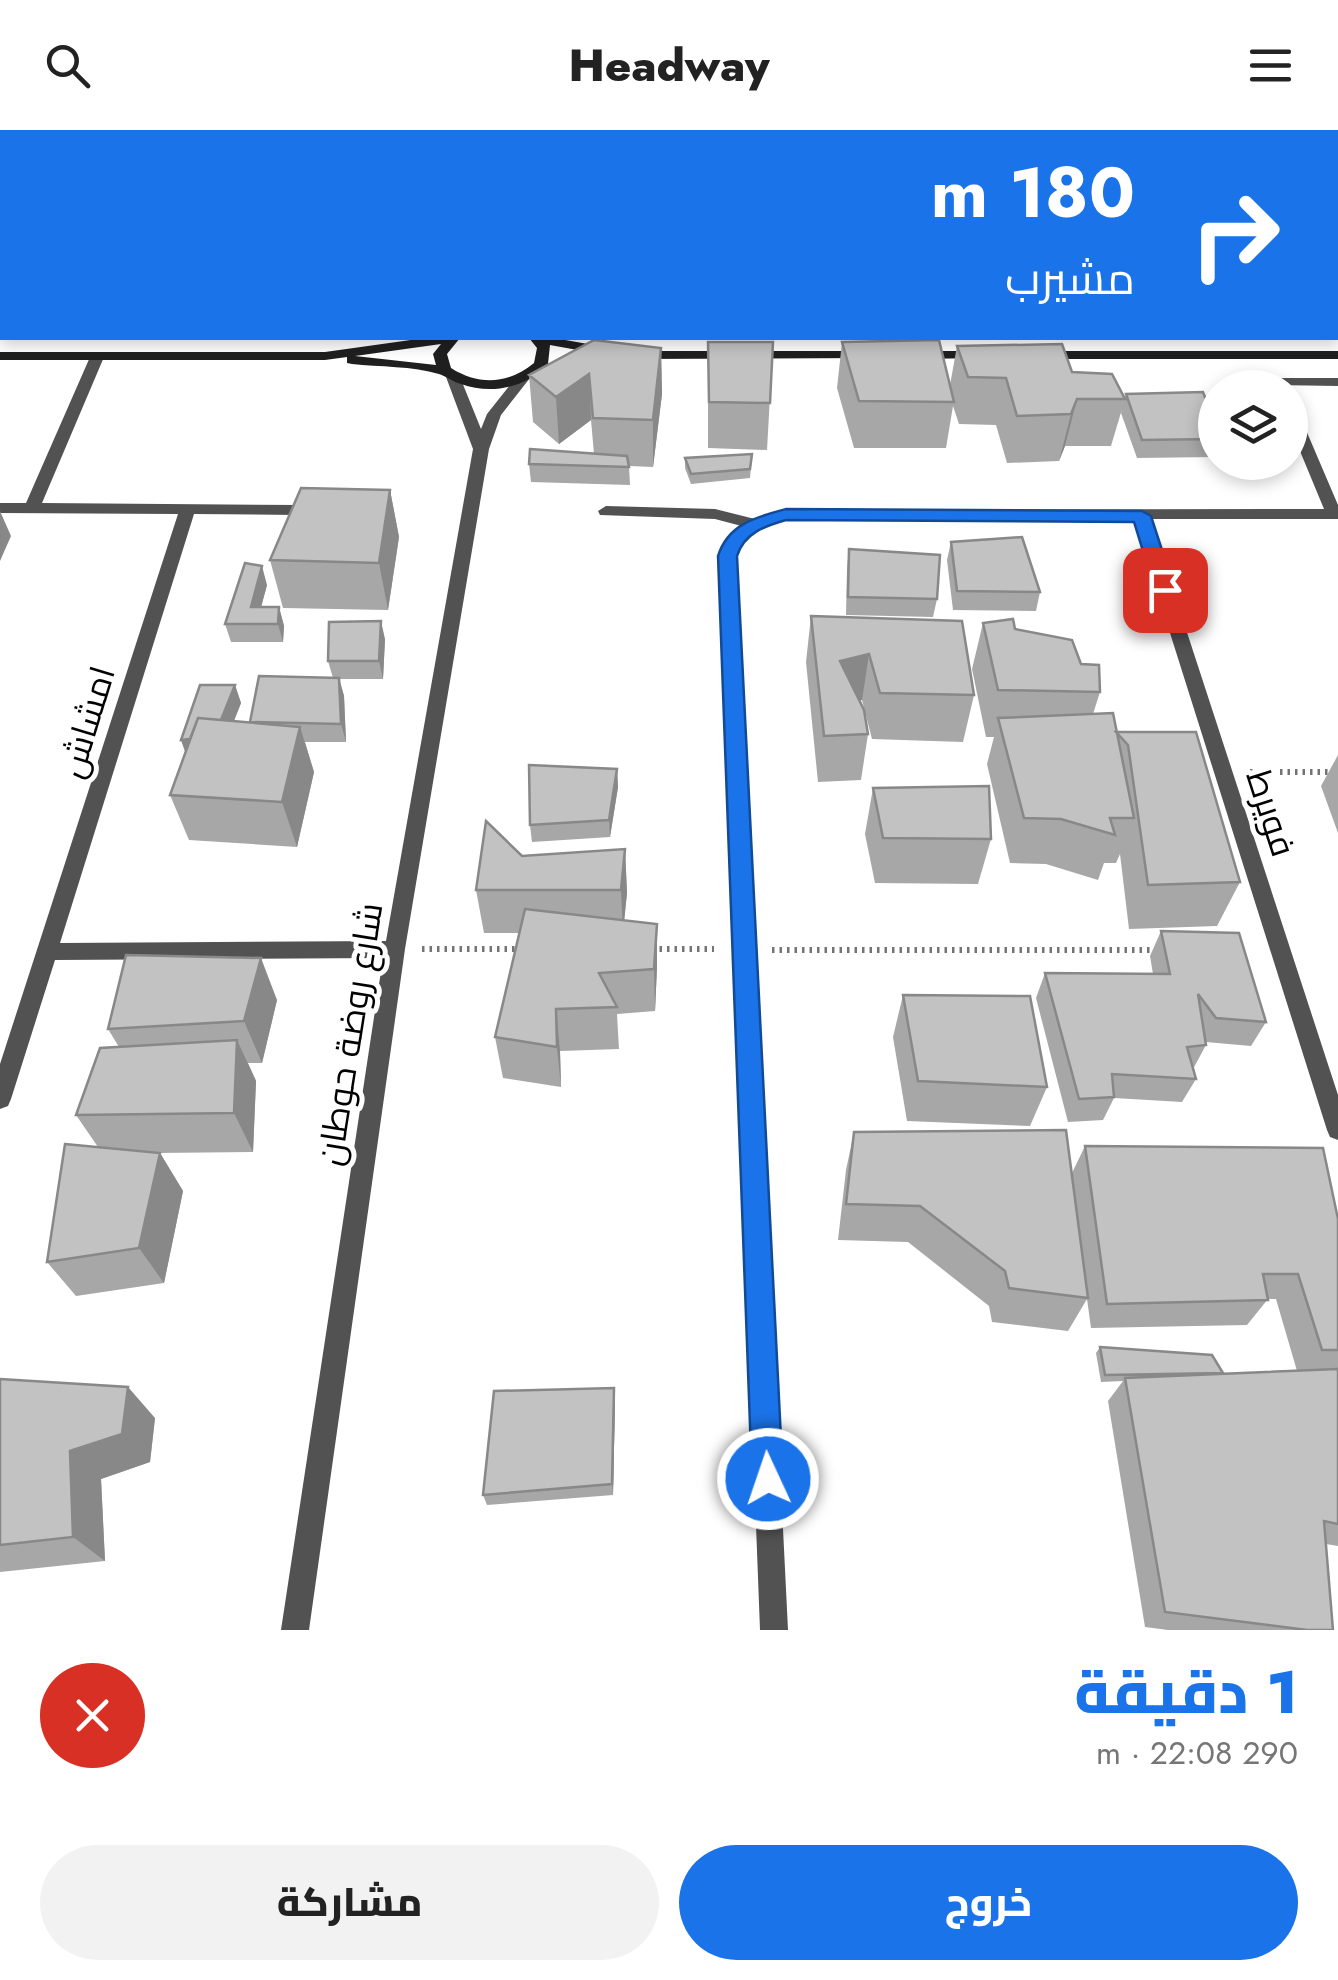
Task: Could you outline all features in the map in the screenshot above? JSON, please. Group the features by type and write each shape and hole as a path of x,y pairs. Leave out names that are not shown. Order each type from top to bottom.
{"street":[{"path":"0,356 325,356 438,340"},
{"path":"448,374 440,354 450,340"},
{"path":"528,375 545,356 538,340"},
{"path":"549,340 637,355"},
{"path":"901,340 903,354 999,355"},
{"path":"570,364 637,355 884,354"},
{"path":"1018,355 1338,356"},
{"path":"1268,355 1274,370"},
{"path":"325,356 448,374 494,385 552,368"},
{"path":"32,508 96,358"},
{"name":"شارع روضة حوطان","path":"448,374 465,401 480,449"},
{"name":"شارع روضة حوطان","path":"294,1630 395,949 480,449 494,414 528,375"},
{"path":"1308,383 1338,382"},
{"path":"774,1630 728,556 731,544 753,524 786,515 1336,514 1308,449"},
{"path":"0,508 298,510"},
{"path":"606,511 715,514 753,524"},
{"name":"امشاش","path":"0,1099 50,952 187,512"},
{"name":"فويرط","path":"1142,516 1338,1130"},
{"path":"50,952 395,949"}],"path":[{"path":"1224,772 1338,772"},
{"path":"395,949 531,949"},
{"path":"647,950 1161,950"}],"building":[{"path":"594,340 661,348 653,420 593,418 589,374 556,397 529,375"},
{"path":"939,340 954,402 859,401 842,342"},
{"path":"708,342 773,342 770,403 709,402"},
{"path":"1062,344 1072,372 1112,374 1125,399 1077,399 1071,414 1017,416 1006,378 968,377 957,346"},
{"path":"1198,392 1198,439 1142,440 1126,394"},
{"path":"530,449 627,456 629,467 529,464"},
{"path":"752,454 750,469 691,474 685,458"},
{"path":"301,488 390,490 379,563 270,560"},
{"path":"1022,537 1040,592 957,591 951,542"},
{"path":"849,549 940,555 937,599 848,597"},
{"path":"245,563 262,566 251,607 279,607 278,624 225,624"},
{"path":"811,616 962,621 974,695 880,693 869,654 840,661 864,710 868,734 824,736"},
{"path":"1013,619 1015,629 1072,640 1081,664 1099,665 1100,692 998,690 983,623"},
{"path":"381,621 379,661 328,661 329,622"},
{"path":"259,676 339,678 341,724 250,722"},
{"path":"200,685 235,685 221,720 198,718 190,739 181,740"},
{"path":"1113,713 1134,818 1110,818 1115,835 1061,819 1024,818 998,718"},
{"path":"198,718 300,727 282,802 170,795"},
{"path":"1116,732 1196,732 1240,882 1148,885 1128,745"},
{"path":"529,765 617,769 609,820 530,825"},
{"path":"989,786 991,839 883,838 873,788"},
{"path":"486,821 522,856 625,849 621,890 476,890"},
{"path":"525,909 657,924 654,969 599,973 617,1007 556,1009 557,1047 495,1037"},
{"path":"1161,931 1239,933 1266,1022 1216,1018 1198,994 1206,1045 1187,1047 1196,1079 1112,1074 1114,1097 1079,1099 1045,973 1170,974"},
{"path":"126,955 261,958 244,1021 108,1029"},
{"path":"903,995 1030,996 1047,1087 918,1081"},
{"path":"237,1040 234,1113 76,1115 100,1048"},
{"path":"1066,1130 1088,1298 1009,1288 1005,1271 920,1206 846,1204 854,1132"},
{"path":"65,1144 160,1153 139,1248 47,1262"},
{"path":"1085,1146 1323,1148 1338,1219 1338,1350 1322,1350 1298,1274 1263,1274 1268,1300 1107,1304"},
{"path":"1100,1347 1212,1355 1223,1373 1105,1375"},
{"path":"1338,1369 1338,1524 1324,1521 1333,1630 1165,1612 1125,1378"},
{"path":"0,1379 128,1387 122,1434 70,1451 73,1537 0,1545"},
{"path":"614,1388 612,1484 483,1495 494,1391"}],"route":[{"path":"768,1479 728,556 731,544 753,524 786,515 1142,516 1165,590"}]}
